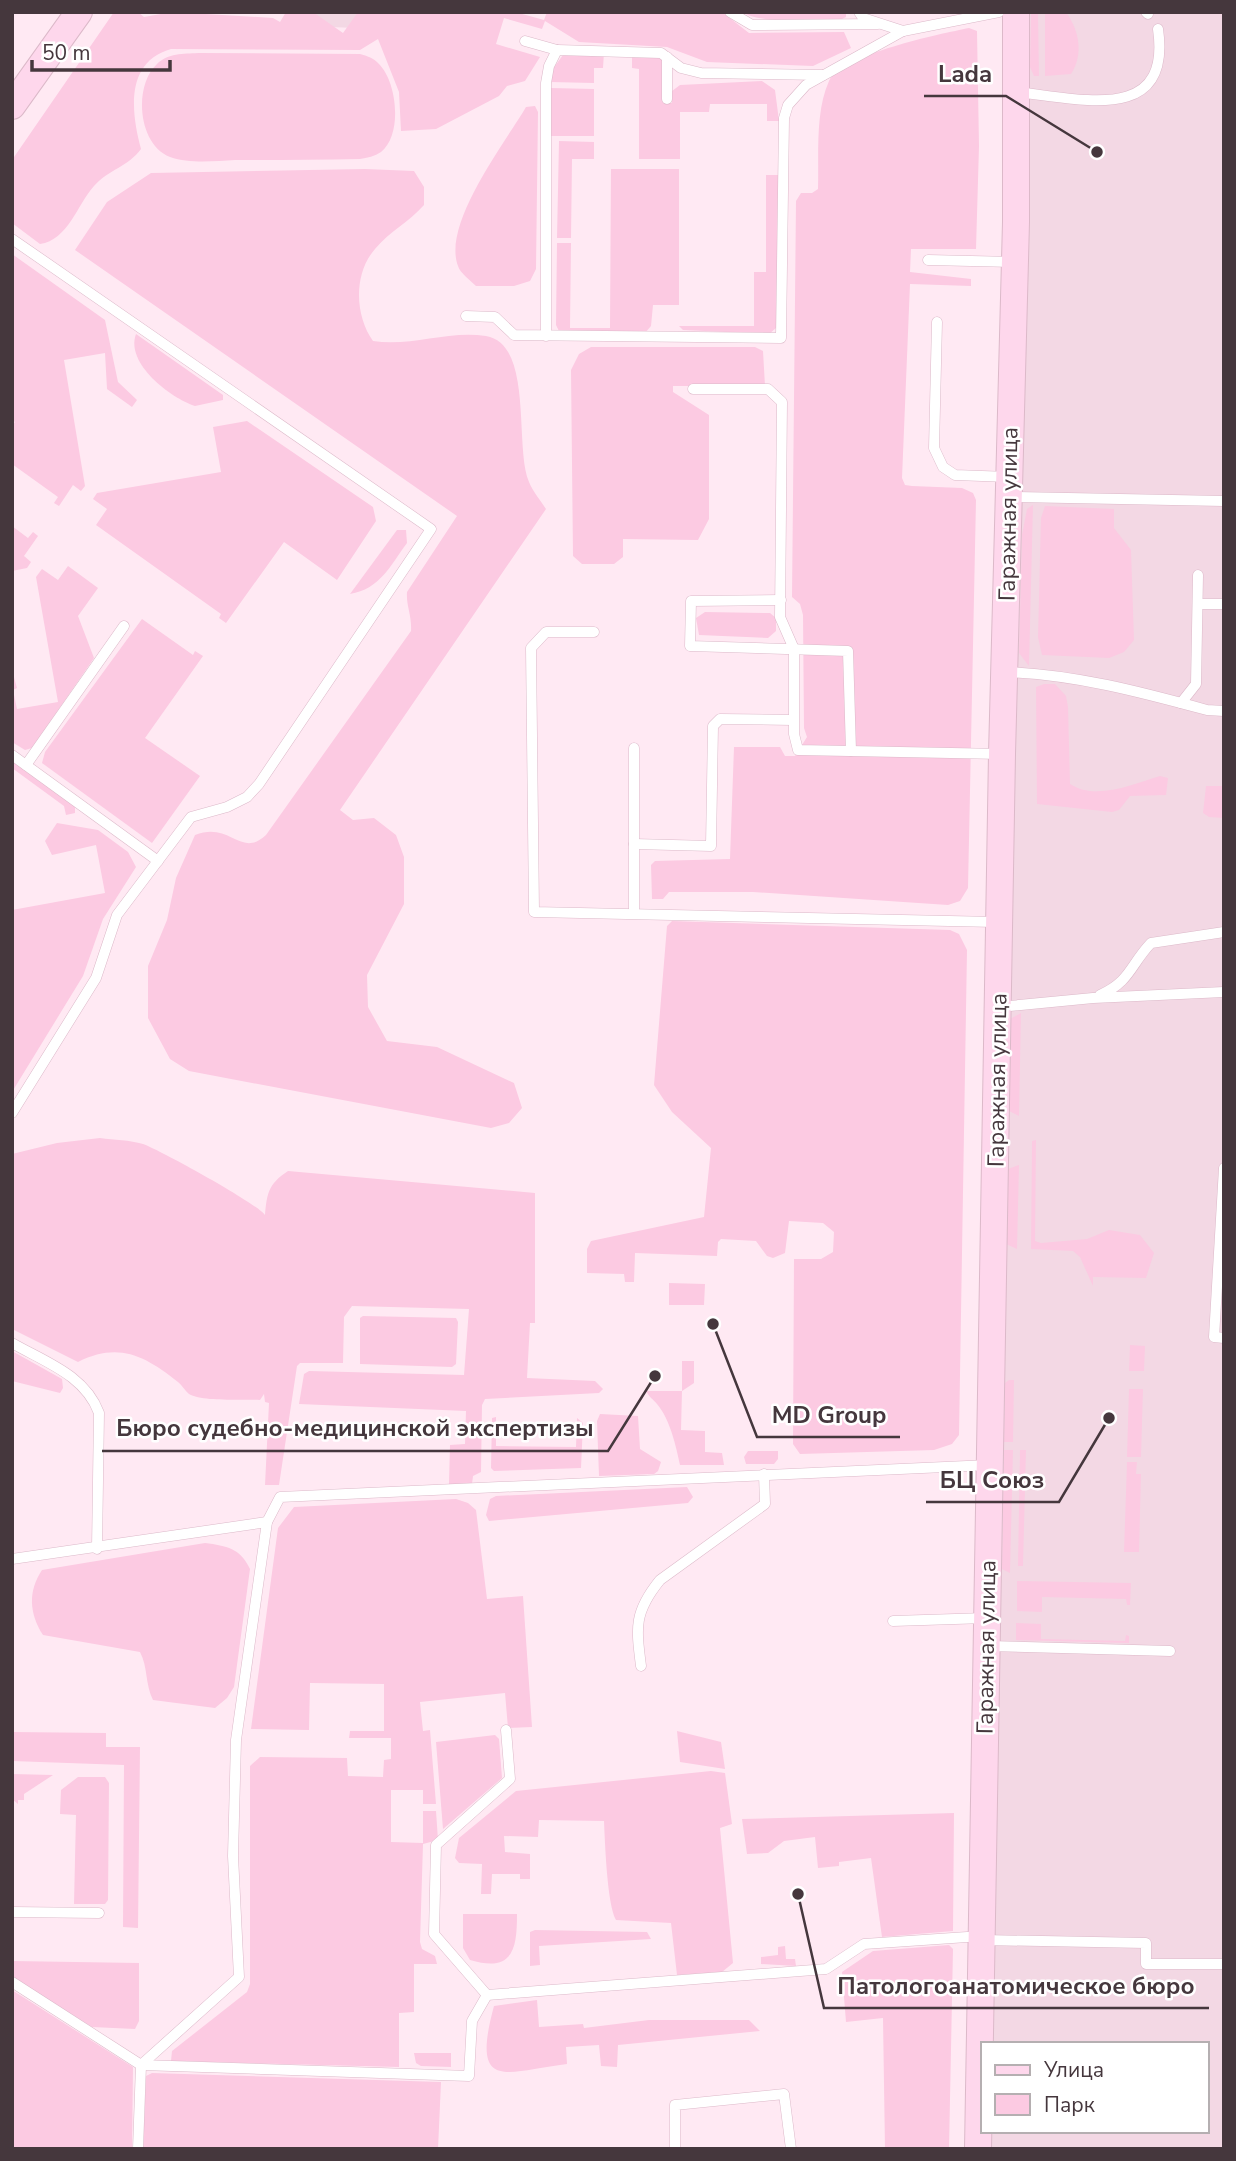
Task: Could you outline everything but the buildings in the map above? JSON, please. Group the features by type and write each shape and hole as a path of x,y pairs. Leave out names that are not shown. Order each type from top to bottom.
{"street":[{"path":"12,106 79,12"},
{"name":"Гаражная улица","path":"978,2149 1002,754 1014,262 1016,12"}],"lane":[{"path":"730,12 752,25 878,24"},
{"path":"859,12 863,18 903,31"},
{"path":"466,316 495,317 514,335 781,338 783,118 793,98 806,85 903,31 999,12"},
{"path":"1016,92 1113,100 1133,95 1150,84 1160,66 1158,29"},
{"path":"525,41 557,50 661,53 681,68 701,73 823,75"},
{"path":"546,335 546,83 549,66 557,50"},
{"path":"667,57 667,99"},
{"path":"12,239 430,529 259,784 247,797 227,807 191,817 117,915 96,978 12,1113"},
{"path":"928,260 1014,262"},
{"path":"937,322 934,448 938,459 955,475 1009,487 1224,502"},
{"path":"693,388 768,389 782,402 780,617 794,649 793,720 798,750 1002,754"},
{"path":"1181,702 1196,684 1198,575"},
{"path":"780,600 691,601 690,646 845,650 850,654 851,751"},
{"path":"1198,604 1224,604"},
{"path":"26,765 124,626"},
{"path":"594,632 546,632 531,648 534,912 634,912 1000,922"},
{"path":"1004,672 1032,673 1097,683 1224,711"},
{"path":"634,844 711,846 713,726 720,719 793,720"},
{"path":"634,748 634,912"},
{"path":"12,755 158,861"},
{"path":"1093,998 1117,987 1130,975 1150,943 1224,933"},
{"path":"999,1007 1093,998 1224,992"},
{"path":"1224,1168 1214,1338 1224,1338"},
{"path":"12,1343 81,1382 99,1413 97,1549"},
{"path":"138,2149 141,2065 239,1976 233,1856 236,1740 267,1522 280,1497 989,1465"},
{"path":"641,1666 636,1627 638,1616 652,1590 660,1580 765,1504 764,1474"},
{"path":"12,1559 97,1549 267,1522"},
{"path":"894,1621 986,1618"},
{"path":"986,1646 1170,1651"},
{"path":"487,1995 435,1934 436,1845 510,1779 506,1730"},
{"path":"12,1912 99,1913"},
{"path":"487,1995 826,1969 864,1944 982,1938 1146,1943 1146,1964 1224,1964"},
{"path":"12,1982 141,2065 469,2076 472,2021 487,1995"},
{"path":"675,2149 675,2105 784,2094 791,2149"}],"shaded area":[{"path":"308,12 369,12 357,28 329,27"},
{"path":"1028,12 1224,12 1224,2149 990,2149 990,2133 1208,2133 1208,2042 992,2042"}],"green space":[{"path":"114,12 138,12 144,17 172,12 273,18 280,22 286,12 313,12 343,33 358,12 515,12 544,20 547,12 722,12 749,33 844,32 851,48 813,66 707,62 667,47 579,42 545,21 542,29 504,18 496,44 540,57 525,81 507,86 499,96 436,129 401,131 399,92 378,39 360,50 171,49 156,56 146,65 135,90 135,120 141,149 131,160 94,186 58,236 40,244 12,223 12,160"},
{"path":"742,12 846,12 846,17 776,20 762,19"},
{"path":"1031,12 1038,12 1039,76 1034,76 1030,67"},
{"path":"1045,12 1066,12 1074,26 1079,50 1071,74 1045,76"},
{"path":"969,28 977,31 979,146 976,249 911,249 910,272 971,279 971,286 910,284 902,478 905,485 962,488 973,493 976,500 968,888 960,901 948,905 753,892 669,892 663,899 652,899 651,865 655,861 730,859 734,747 780,747 785,756 795,756 807,737 804,728 803,615 800,604 792,597 796,201 801,193 812,193 818,189 819,134 822,106 829,81 852,62 871,54"},
{"path":"604,52 603,68 594,68 594,83 550,82 552,70 563,55"},
{"path":"632,53 662,57 664,103 672,103 672,91 680,85 762,81 775,90 779,121 767,121 767,104 710,104 709,112 680,112 680,159 639,159 639,69 632,68"},
{"path":"360,54 370,58 385,72 393,95 395,121 388,144 381,152 360,159 202,162 170,157 159,150 145,128 142,114 144,86 149,74 161,60 176,55"},
{"path":"550,88 594,89 594,136 550,136"},
{"path":"535,106 538,112 536,269 530,281 514,286 476,286 458,266 455,249 459,228 491,162 526,107"},
{"path":"559,141 594,142 594,159 572,159 571,238 557,238"},
{"path":"365,169 414,171 424,187 424,205 375,249 363,270 359,295 367,331 373,341 401,342 472,335 486,336 501,343 511,357 517,377 525,466 529,482 546,509 340,810 353,820 374,818 396,835 404,857 404,904 367,975 368,1007 387,1041 437,1047 514,1083 522,1108 509,1123 491,1128 189,1071 170,1059 148,1018 148,966 167,920 176,878 195,835 218,832 249,843 266,835 411,631 407,592 457,516 75,250 107,202 151,173"},
{"path":"611,169 679,169 679,305 653,305 651,326 644,334 559,331 556,325 557,243 571,243 570,328 610,328"},
{"path":"766,175 779,175 776,328 769,334 683,330 679,326 754,326 754,272 766,272"},
{"path":"12,254 105,320 118,382 137,400 132,407 107,389 105,353 64,360 85,486 81,491 73,485 59,506 54,503 58,497 12,464 12,426 15,422 12,420"},
{"path":"136,334 223,395 223,400 195,406 162,387 143,367 137,356 134,345"},
{"path":"591,347 755,347 763,351 765,386 673,386 673,392 709,415 709,519 698,540 623,539 623,557 614,564 582,564 573,556 571,370 579,354"},
{"path":"247,421 373,507 376,521 337,580 284,542 226,623 219,618 221,614 96,525 107,509 93,499 97,493 221,472 213,427"},
{"path":"1033,505 1029,666 1019,653 1022,535 1027,509"},
{"path":"1045,506 1114,509 1114,528 1131,550 1134,640 1124,652 1109,658 1042,655 1038,637 1041,518"},
{"path":"12,526 28,538 33,532 38,536 24,556 31,562 27,568 12,571"},
{"path":"397,530 406,530 407,543 389,568 377,582 350,594"},
{"path":"68,566 98,588 78,616 94,658 32,748 25,750 12,742 12,670 17,688 13,690 17,709 58,702 36,577 42,569 58,580"},
{"path":"705,612 770,613 776,618 776,631 768,638 699,635 696,618"},
{"path":"142,619 193,655 195,651 203,656 145,738 200,776 152,843 42,763 45,752"},
{"path":"1055,684 1066,696 1070,784 1080,789 1103,791 1127,787 1160,776 1168,778 1166,795 1130,796 1119,810 1112,812 1037,804 1036,687"},
{"path":"12,761 75,807 75,813 66,815 64,806 12,768"},
{"path":"1206,786 1224,786 1224,818 1209,817 1203,813"},
{"path":"57,823 98,830 128,852 136,867 103,919 83,976 12,1092 12,910 105,893 96,845 52,855 45,841"},
{"path":"672,921 950,930 959,934 967,950 959,1435 952,1444 934,1450 800,1454 793,1444 794,1259 821,1259 833,1252 834,1232 823,1223 789,1221 785,1253 773,1258 767,1256 756,1241 721,1239 718,1242 717,1256 635,1253 634,1282 625,1282 624,1274 587,1273 587,1249 591,1241 704,1217 711,1148 672,1112 654,1085 667,926"},
{"path":"1021,1013 1019,1116 1009,1111 1010,1019"},
{"path":"100,1138 138,1143 153,1148 228,1189 265,1215 270,1190 276,1180 288,1171 535,1193 535,1323 530,1323 527,1378 595,1381 603,1389 599,1393 485,1399 482,1405 481,1472 473,1476 472,1484 449,1484 450,1445 465,1444 466,1411 299,1404 304,1374 309,1371 464,1375 469,1309 352,1306 344,1317 343,1363 300,1363 297,1366 279,1485 265,1485 269,1403 265,1402 264,1394 260,1400 195,1397 154,1365 130,1354 106,1353 78,1362 12,1329 12,1154 57,1143"},
{"path":"1036,1140 1035,1241 1041,1243 1087,1239 1109,1230 1140,1235 1154,1253 1146,1278 1093,1277 1093,1286 1080,1257 1073,1251 1031,1249 1032,1141"},
{"path":"1019,1165 1017,1249 1006,1244 1008,1169"},
{"path":"669,1283 705,1284 704,1305 669,1305"},
{"path":"360,1318 456,1318 456,1364 452,1367 360,1364"},
{"path":"1130,1345 1145,1346 1144,1371 1129,1371"},
{"path":"12,1351 62,1379 63,1388 60,1393 12,1381"},
{"path":"682,1361 694,1361 694,1383 682,1391"},
{"path":"1014,1380 1013,1442 1004,1442 1005,1383"},
{"path":"1129,1389 1143,1389 1141,1457 1127,1457"},
{"path":"646,1391 682,1391 681,1430 705,1431 705,1452 722,1453 724,1465 680,1465 666,1417"},
{"path":"600,1414 638,1416 640,1449 661,1462 658,1471 654,1474 599,1476 597,1421"},
{"path":"496,1417 496,1446 576,1447 577,1418 583,1423 581,1468 494,1471 491,1468 492,1418"},
{"path":"1004,1450 1013,1450 1010,1573 1002,1569"},
{"path":"1020,1450 1026,1450 1023,1566 1018,1566"},
{"path":"748,1451 778,1451 778,1459 774,1464 746,1464 744,1457"},
{"path":"1127,1462 1137,1462 1136,1474 1141,1474 1139,1552 1124,1552"},
{"path":"687,1487 693,1497 688,1503 489,1521 486,1515 490,1499 496,1496"},
{"path":"456,1499 468,1503 476,1510 487,1599 523,1596 532,1727 508,1728 505,1693 420,1702 423,1731 430,1730 436,1804 423,1804 423,1790 391,1790 391,1842 423,1843 423,1811 436,1811 438,1840 423,1844 420,1942 422,1949 435,1956 437,1964 414,1964 414,2012 399,2013 399,2067 171,2061 172,2051 247,1992 250,1984 250,1766 260,1757 347,1758 348,1776 383,1777 384,1760 391,1759 391,1738 349,1738 350,1731 384,1731 384,1684 310,1683 309,1730 251,1729 278,1528 294,1507"},
{"path":"205,1543 232,1549 242,1556 250,1569 234,1687 227,1698 215,1708 153,1700 140,1652 43,1635 38,1627 32,1594 42,1570"},
{"path":"1017,1581 1131,1583 1130,1605 1127,1605 1126,1599 1042,1597 1042,1612 1017,1611"},
{"path":"1016,1623 1041,1624 1041,1639 1125,1641 1126,1635 1129,1636 1129,1643 1016,1640"},
{"path":"677,1731 721,1742 725,1769 680,1762"},
{"path":"12,1732 106,1733 106,1747 140,1747 138,1928 123,1927 124,1765 12,1761"},
{"path":"495,1735 499,1739 502,1778 443,1829 436,1742"},
{"path":"711,1771 725,1773 732,1824 720,1828 733,1963 722,1972 677,1975 671,1923 616,1920 609,1887 604,1821 539,1820 538,1837 504,1836 505,1852 530,1854 530,1879 520,1879 520,1874 492,1874 491,1894 481,1894 482,1864 459,1863 455,1858 459,1838 516,1791"},
{"path":"12,1774 53,1775 24,1794 24,1800 18,1800 18,1804 12,1799"},
{"path":"78,1777 105,1777 109,1783 108,1900 105,1904 74,1904 76,1815 60,1814 61,1790"},
{"path":"954,1813 953,1931 882,1937 871,1858 818,1868 815,1837 784,1841 768,1853 747,1854 742,1819"},
{"path":"463,1914 517,1914 516,1938 510,1955 495,1963 470,1960 463,1948"},
{"path":"530,1932 647,1932 651,1939 539,1946 540,1965 530,1966"},
{"path":"949,1945 953,1949 949,2149 885,2149 883,2018 846,2022 842,1972 873,1951"},
{"path":"785,1946 786,1959 795,1959 796,1966 761,1964 761,1957 778,1955 778,1947"},
{"path":"12,1961 139,1963 139,2021 135,2029 92,2027 12,1977"},
{"path":"12,1990 133,2067 132,2149 12,2149"},
{"path":"537,2000 539,2027 583,2024 584,2028 649,2020 749,2020 760,2031 618,2045 617,2067 601,2066 599,2045 566,2047 567,2064 511,2072 499,2071 491,2065 487,2053 494,2006"},
{"path":"414,2053 451,2053 451,2067 421,2066 416,2063"},
{"path":"152,2073 441,2082 438,2149 143,2149 146,2076"}],"place":[{"name":"Lada","path":"1097,152"},
{"name":"MD Group","path":"713,1324"},
{"name":"Бюро судебно-медицинской экспертизы","path":"655,1376"},
{"name":"БЦ Союз","path":"1109,1418"},
{"name":"Патологоанатомическое бюро","path":"798,1894"}]}
